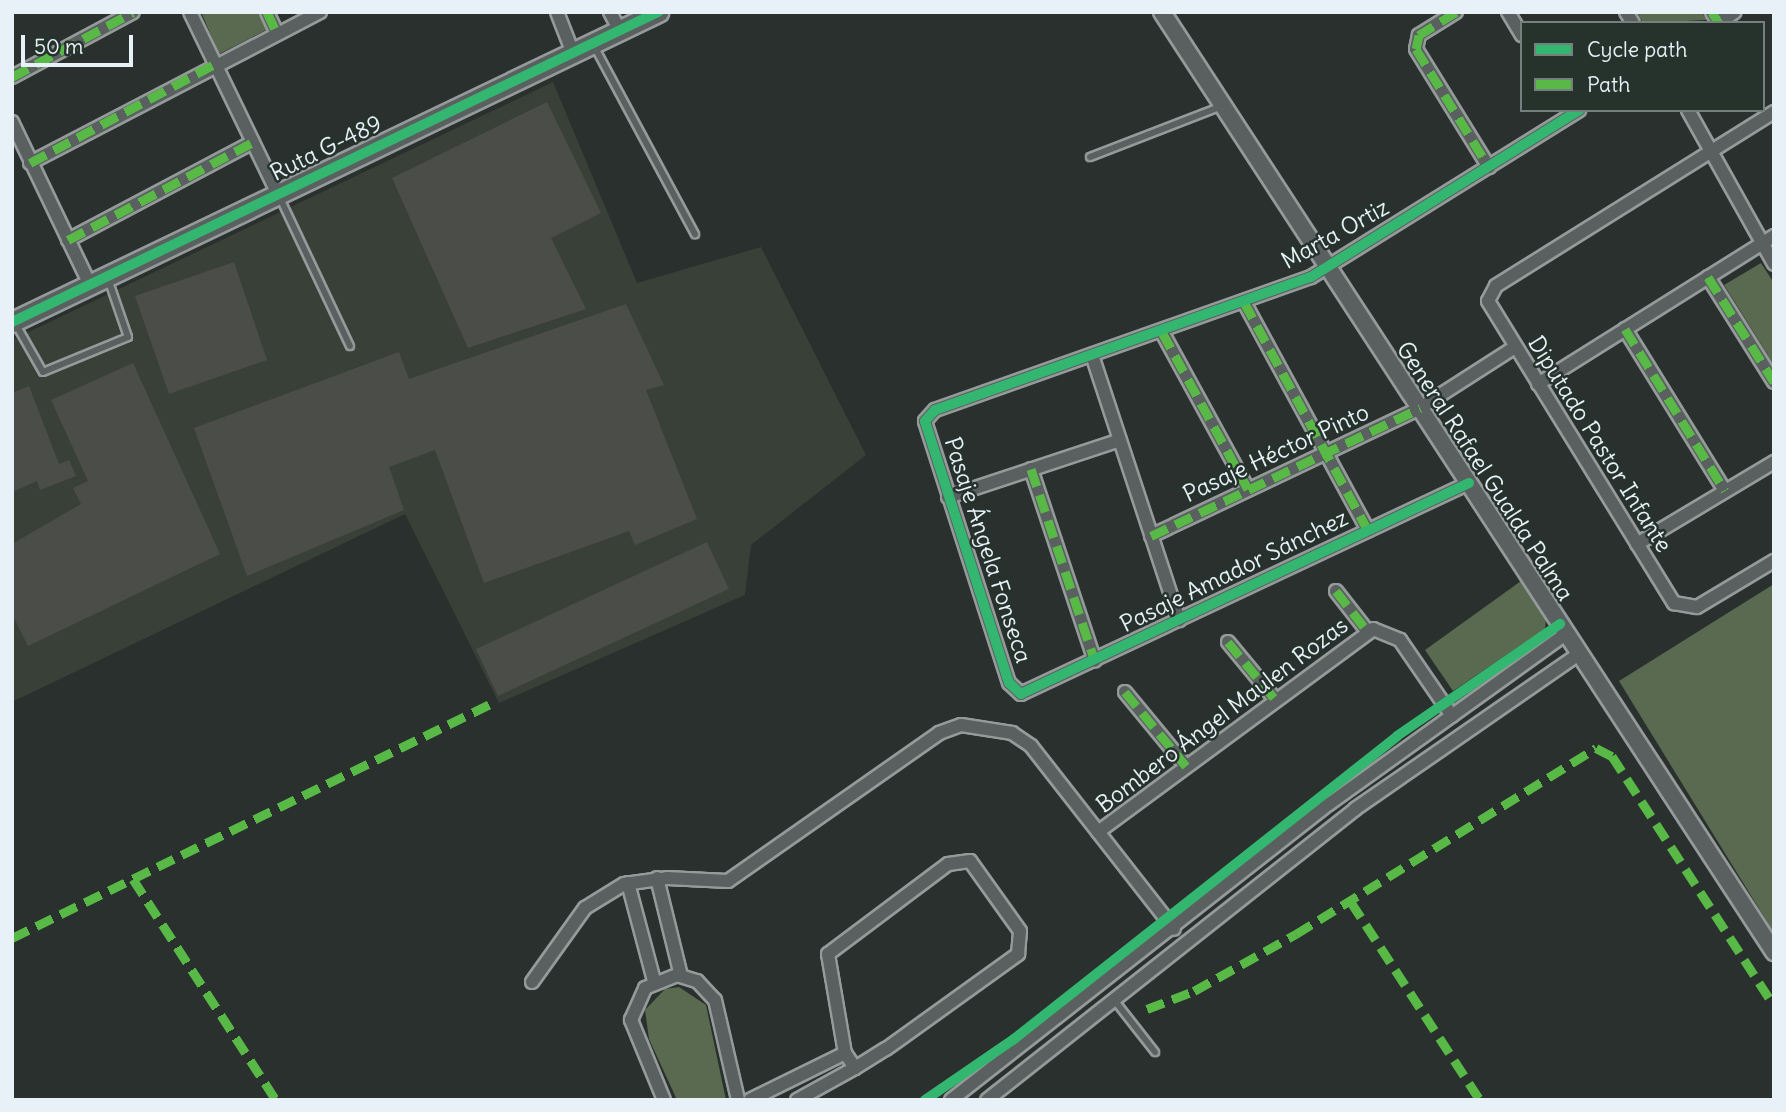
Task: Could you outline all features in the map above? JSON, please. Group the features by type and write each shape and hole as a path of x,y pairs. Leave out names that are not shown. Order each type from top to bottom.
{"main road":[{"name":"Ruta G-489","path":"13,321 658,12"},
{"name":"General Rafael Gualda Palma","path":"1162,12 1774,952"}],"street":[{"path":"12,77 133,12"},
{"path":"190,12 278,194"},
{"path":"267,12 277,33"},
{"path":"30,163 215,64 320,12"},
{"path":"557,12 573,53"},
{"path":"610,12 620,31"},
{"path":"1456,12 1419,36 1416,49 1489,167"},
{"path":"1508,12 1520,32"},
{"name":"Marta Ortiz","path":"926,417 1244,302 1327,268 1573,112"},
{"path":"1689,112 1713,150 1774,264"},
{"path":"1713,150 1774,112"},
{"path":"12,122 68,240 98,281"},
{"path":"68,240 253,142"},
{"name":"Diputado Pastor Infante","path":"1713,150 1496,286 1489,297 1515,347 1637,544 1682,608 1697,607 1774,561"},
{"path":"1538,384 1774,236"},
{"path":"1709,277 1774,382"},
{"path":"1244,302 1368,530"},
{"path":"1625,330 1725,491"},
{"path":"1163,332 1248,489"},
{"name":"Pasaje Héctor Pinto","path":"1151,536 1420,408 1515,347"},
{"path":"1093,358 1179,620"},
{"name":"Pasaje Ángela Fonseca","path":"926,417 948,497 1017,692"},
{"path":"948,497 1119,440"},
{"path":"1637,544 1774,462"},
{"path":"1031,469 1095,661"},
{"name":"Pasaje Amador Sánchez","path":"1017,692 1029,693 1469,483"},
{"path":"1336,591 1368,632"},
{"name":"Bombero Ángel Maulen Rozas","path":"1098,832 1368,632 1383,629 1400,640 1452,716"},
{"path":"951,1100 1217,894 1452,716 1566,634"},
{"path":"1228,642 1275,699"},
{"path":"987,1100 1355,809 1579,654"},
{"path":"1125,692 1186,766"},
{"path":"532,982 585,908 628,883 657,878 735,877 939,733 961,725 1012,733 1031,746 1174,929"},
{"path":"797,1100 855,1068 1021,950 1020,931 970,861 947,864 828,954 845,1053 855,1068"},
{"path":"657,878 681,976"},
{"path":"628,883 654,981"},
{"path":"1217,894 1229,910"},
{"path":"664,1100 631,1020 635,1002 654,981 681,976 698,981 715,1000 738,1100"},
{"path":"750,1100 845,1053"}],"lane":[{"path":"593,44 695,234"},
{"path":"1090,157 1223,106"},
{"path":"278,194 350,346"},
{"path":"13,321 43,372 128,337 98,281"},
{"path":"1115,1001 1155,1052"}],"shaded area":[{"path":"553,82 637,283 761,247 866,455 751,545 745,595 499,703 405,514 12,702 12,340"}],"green space":[{"path":"201,12 262,12 270,28 219,54"},
{"path":"1637,12 1702,12 1707,20 1686,21 1642,21"},
{"path":"1761,263 1774,283 1774,365 1724,285"},
{"path":"1521,581 1546,619 1545,629 1453,691 1425,650"},
{"path":"1774,584 1774,933 1619,681"},
{"path":"679,987 706,1005 726,1100 677,1100 649,1039 645,1010 665,989"}],"building":[{"path":"547,102 601,213 551,238 586,309 468,348 392,178"},
{"path":"234,262 267,360 169,394 135,296"},
{"path":"626,304 664,385 646,390 697,519 635,545 629,531 484,583 435,450 389,467 404,510 247,576 194,428 399,352 409,379"},
{"path":"133,363 220,554 28,646 12,614 12,544 81,504 73,488 88,481 51,400"},
{"path":"29,386 59,464 69,460 76,476 40,490 37,481 12,492 12,393"},
{"path":"707,542 729,589 498,696 476,649"}],"marked path":[{"path":"12,77 133,12"},
{"path":"267,12 277,33"},
{"path":"1456,12 1419,35 1416,49 1489,167"},
{"path":"1712,12 1718,21"},
{"path":"30,163 215,64"},
{"path":"68,240 253,142"},
{"path":"1708,277 1774,382"},
{"path":"1244,302 1368,530"},
{"path":"1625,329 1725,491"},
{"path":"1162,332 1248,489"},
{"path":"1151,536 1420,408"},
{"path":"1031,469 1095,661"},
{"path":"1336,591 1368,632"},
{"path":"1228,642 1275,699"},
{"path":"1125,692 1186,766"},
{"path":"12,938 490,704"},
{"path":"1147,1009 1194,991 1296,934 1596,748 1612,756 1774,1005"},
{"path":"133,879 276,1100"},
{"path":"1351,902 1480,1100"}],"cycle path":[{"path":"12,322 658,12"},
{"path":"1469,483 1021,694 1009,683 925,421 935,410 1311,277 1576,112"},
{"path":"925,1100 1014,1039 1397,736 1560,624"}]}
